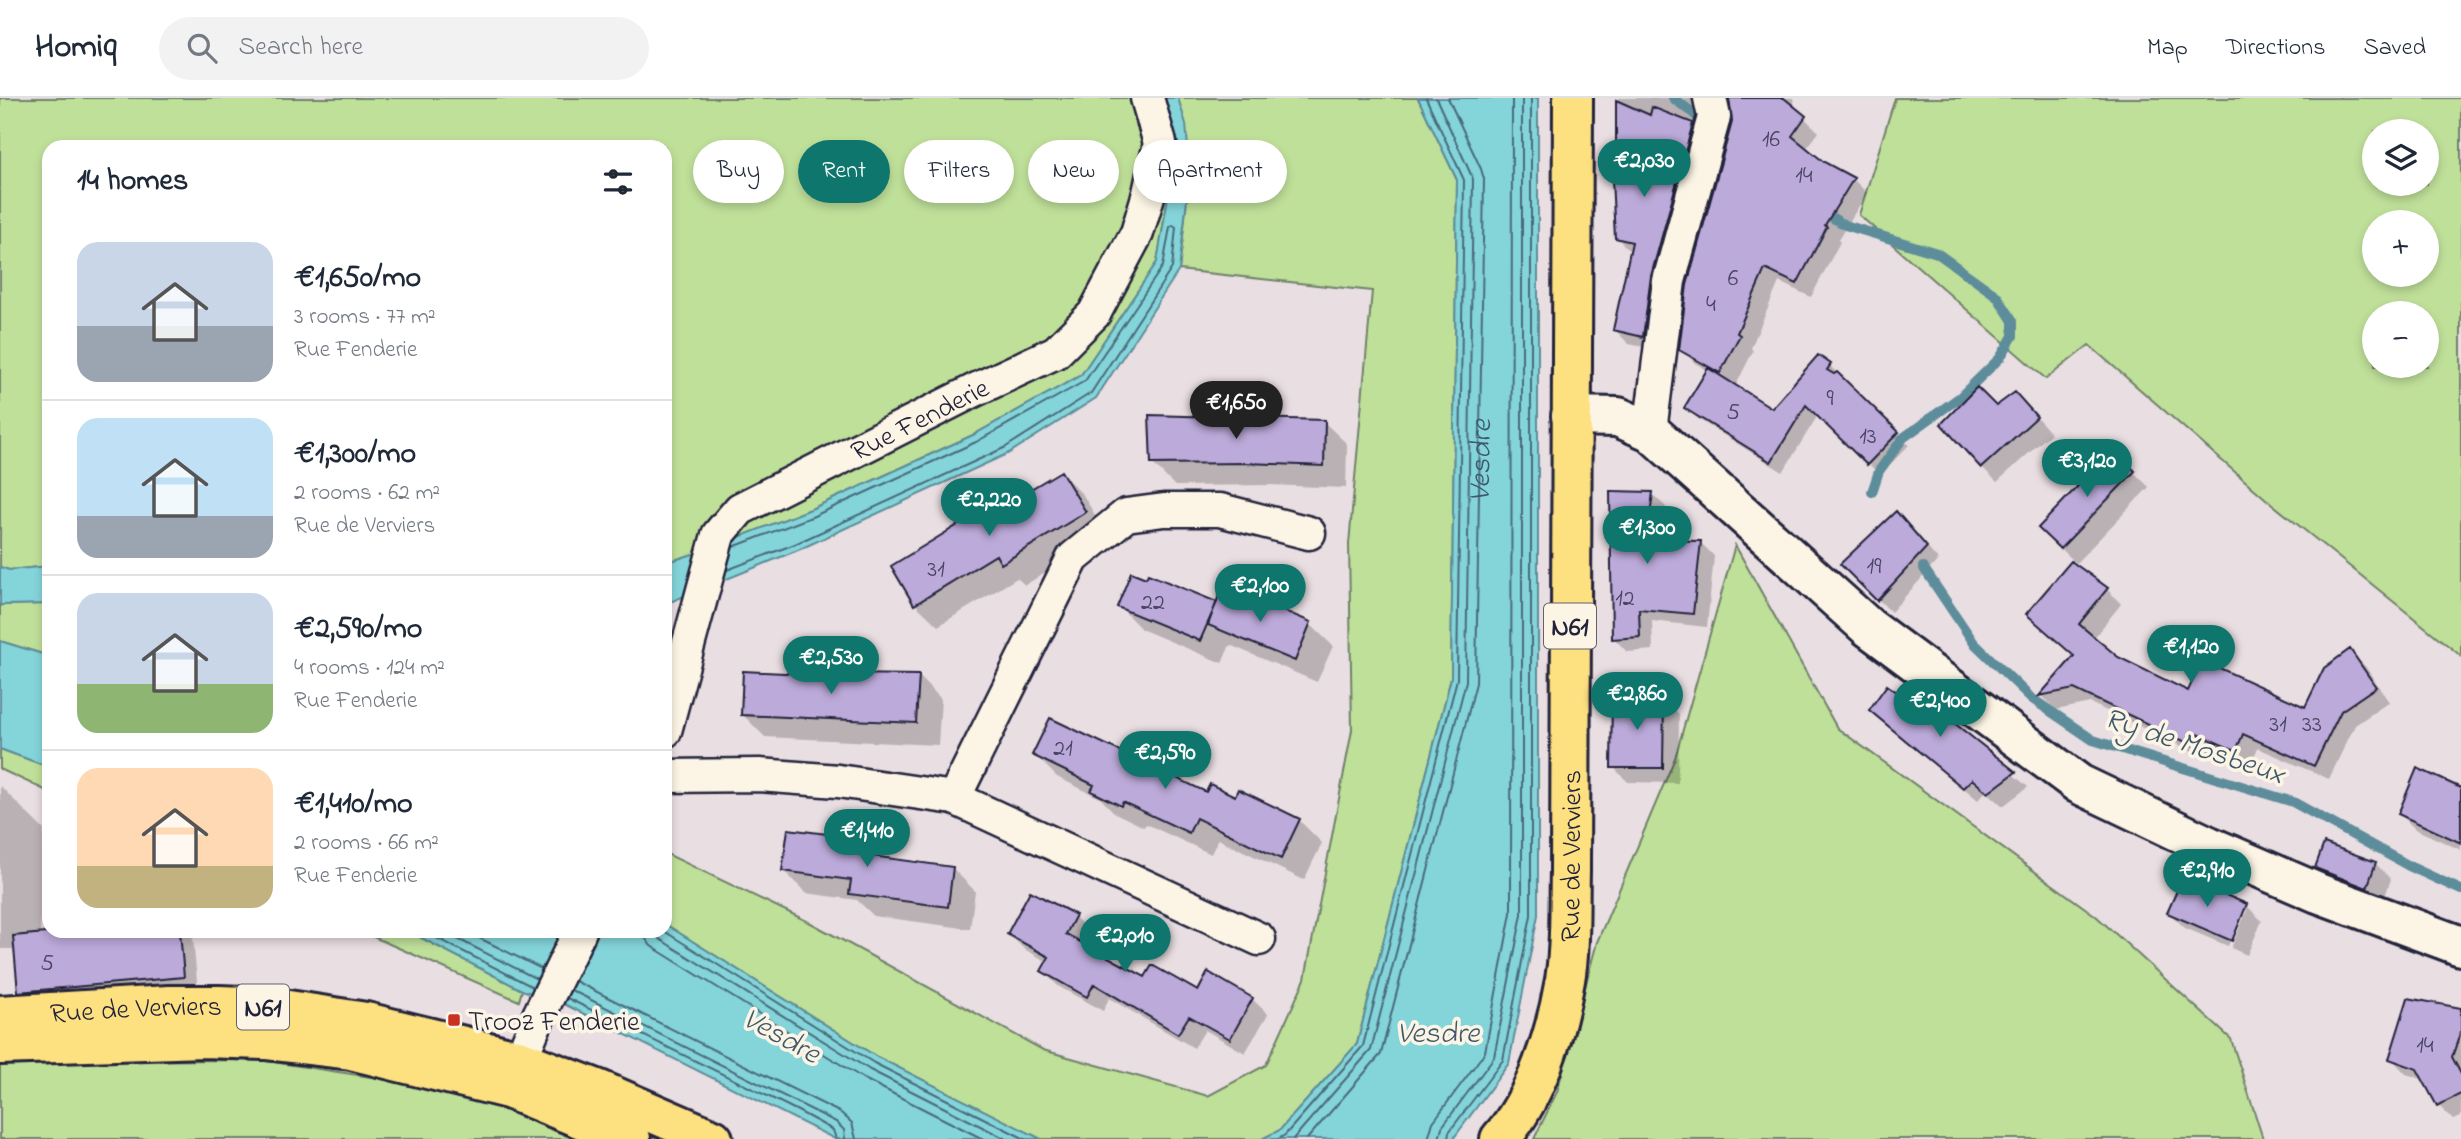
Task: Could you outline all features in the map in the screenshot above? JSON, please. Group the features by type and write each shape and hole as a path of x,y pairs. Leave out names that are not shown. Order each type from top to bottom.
{"main road":[{"name":"Rue de Verviers","path":"1500,1139 1531,1092 1552,1037 1566,977 1570,871 1573,98"},
{"path":"1571,416 1618,417 1650,431 1868,627 2079,784 2208,846 2318,893 2461,946"},
{"name":"Rue de Verviers","path":"0,1015 169,1005 269,1007 366,1022 515,1074 631,1139"},
{"name":"Rue de Verviers","path":"0,1045 203,1038 265,1040 351,1050 597,1089 713,1139"}],"street":[{"name":"Rue Fenderie","path":"672,706 718,535 740,509 962,396 1056,352 1094,314 1137,233 1149,193 1160,143 1147,98"},
{"path":"1650,431 1669,281 1711,118"},
{"path":"954,798 1073,558 1126,515 1164,510 1220,510 1310,533"},
{"path":"672,776 759,775 838,781 954,798 1259,939"},
{"path":"515,1074 540,1013 577,938"}],"green space":[{"path":"0,98 1162,98 1170,140 1133,140 1133,203 1167,203 1157,262 1081,375 973,435 811,509 672,561 672,140 42,140 42,567 9,570 0,567"},
{"path":"1178,98 1418,98 1457,180 1451,678 1357,1044 1280,1130 1262,1139 1041,1139 877,1057 672,928 672,856 811,923 1043,1050 1208,1096 1266,1065 1305,979 1352,730 1349,544 1372,291 1179,270 1187,203 1287,203 1287,140 1187,140"},
{"path":"1895,98 2461,98 2461,656 2266,499 2089,345 2046,379 1859,215"},
{"path":"1735,545 1837,728 2096,916 2231,1039 2263,1139 1534,1139 1557,1092 1597,942 1675,758"},
{"path":"42,604 42,654 0,641 0,605"},
{"path":"0,749 42,764 42,789 0,769"},
{"path":"376,938 422,938 522,990 519,1001"},
{"path":"260,1060 488,1095 593,1139 0,1139 0,1061"}],"water":[{"path":"1162,98 1178,98 1186,124 1187,140 1170,140"},
{"name":"Vesdre","path":"1418,98 1538,98 1538,915 1509,1063 1453,1139 1262,1139 1280,1130 1357,1044 1451,678 1457,180"},
{"path":"1167,203 1186,203 1179,270 1096,398 1009,453 798,550 672,601 672,561 811,509 973,435 1081,375 1157,262"},
{"path":"0,567 9,570 42,567 42,604 0,605"},
{"path":"0,641 42,654 42,764 0,749"},
{"name":"Vesdre","path":"672,928 877,1057 1041,1139 835,1139 566,1005 522,990 422,938 672,938"}],"building":[{"path":"1729,98 1784,98 1806,116 1792,136 1824,162 1854,178 1825,225 1827,227 1797,284 1765,269 1737,333 1740,335 1720,373 1679,350 1687,285 1732,122"},
{"path":"1616,100 1650,115 1652,107 1693,123 1651,276 1643,337 1613,330 1632,242 1615,238 1612,179 1614,145 1616,146"},
{"path":"1818,355 1831,364 1827,370 1834,374 1837,372 1899,432 1867,465 1806,405 1771,462 1684,408 1708,368 1772,408"},
{"path":"1977,387 1996,406 2015,392 2037,417 1981,468 1941,424"},
{"path":"1149,415 1325,420 1324,466 1151,464"},
{"path":"2113,449 2135,471 2060,549 2038,528"},
{"path":"1061,471 1086,512 1001,564 996,555 914,605 891,566 976,514 979,520"},
{"path":"1610,491 1653,492 1647,540 1701,541 1693,614 1639,609 1640,637 1612,639"},
{"path":"1896,511 1927,547 1877,601 1840,564"},
{"path":"2071,561 2108,588 2079,624 2118,657 2188,691 2202,660 2305,707 2324,668 2350,649 2376,687 2341,711 2314,766 2243,734 2236,751 2198,734 2192,745 2074,689 2039,696 2074,656 2026,614"},
{"path":"1131,572 1146,578 1148,574 1217,602 1200,641 1117,607"},
{"path":"1221,590 1246,601 1248,596 1311,622 1295,661 1208,625"},
{"path":"743,671 846,676 919,675 916,723 741,715"},
{"path":"1887,685 1897,692 1902,685 2016,772 1988,793 1972,779 1963,788 1869,710"},
{"path":"1612,696 1664,697 1663,768 1611,768"},
{"path":"1050,718 1206,792 1210,784 1235,796 1238,789 1300,819 1281,859 1196,818 1189,833 1123,802 1121,806 1091,791 1094,785 1032,755"},
{"path":"2417,768 2461,788 2461,843 2398,814"},
{"path":"788,829 859,838 857,854 953,867 948,907 849,894 851,880 782,871"},
{"path":"2324,843 2376,862 2367,888 2315,868"},
{"path":"2183,877 2247,904 2232,941 2167,913"},
{"path":"1030,891 1076,915 1066,934 1145,977 1152,965 1198,991 1208,972 1253,998 1230,1039 1189,1016 1178,1034 1094,984 1087,997 1041,971 1049,957 1007,934"},
{"path":"42,933 42,938 181,938 184,977 18,992 13,936"},
{"path":"2408,998 2461,1008 2461,1031 2452,1057 2461,1074 2461,1094 2437,1106 2417,1069 2389,1059"}],"waterway":[{"name":"Ry de Mosbeux","path":"1673,98 1735,152"},
{"name":"Ry de Mosbeux","path":"1819,210 1845,225 1937,253 1997,296 2013,321 2013,336 2000,358 1960,397 1903,438 1879,471 1872,492"},
{"name":"Ry de Mosbeux","path":"1923,567 1974,643 2031,698 2093,740 2293,802 2411,867 2461,890"}],"place":[{"name":"Trooz Fenderie","path":"454,1020"}]}
